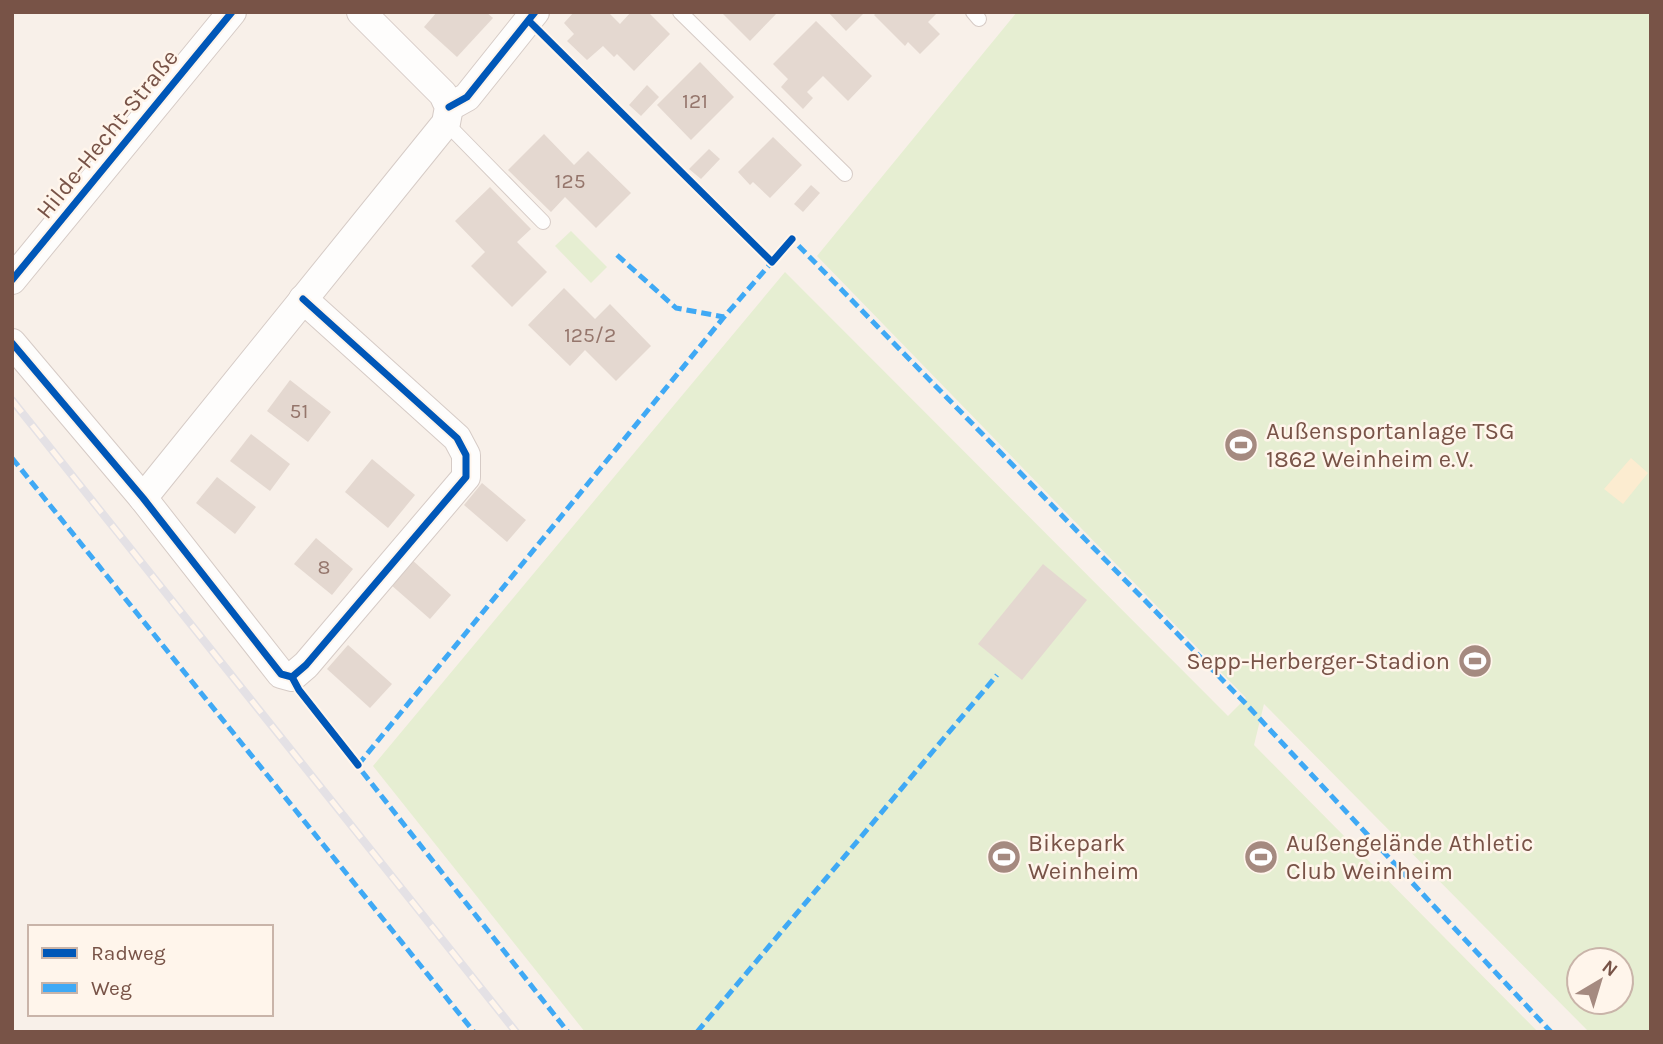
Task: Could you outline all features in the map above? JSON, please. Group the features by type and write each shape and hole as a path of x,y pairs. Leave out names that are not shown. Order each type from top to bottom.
{"street":[{"name":"Hilde-Hecht-Straße","path":"12,280 232,12"},
{"path":"360,12 443,94 447,115"},
{"path":"143,498 447,115 467,97 535,12"},
{"path":"12,343 143,498 281,674 292,677 306,665 466,477 466,455 457,438 303,299"}],"lane":[{"path":"680,12 845,174"},
{"path":"447,115 543,222"}],"green space":[{"name":"Außensportanlage TSG 1862 Weinheim e.V.","path":"1017,12 1651,12 1651,1032 1589,1032 1573,1016 1635,1016 1635,946 1565,946 1565,1008 1264,704 1254,745 1538,1032 585,1032 373,766 785,272 1228,716 1246,698 817,256"},
{"path":"571,231 607,267 591,283 555,246"}],"sand":[{"path":"1631,458 1648,473 1623,504 1604,489"}],"building":[{"path":"437,12 486,12 493,18 457,57 424,27"},
{"path":"574,12 608,12 620,24 631,12 648,12 670,34 634,71 617,54 614,57 603,46 587,60 567,41 574,34 564,23"},
{"path":"721,12 778,12 750,41"},
{"path":"828,12 865,12 846,31"},
{"path":"877,12 938,12 928,22 940,34 920,54 908,42 905,46 874,15"},
{"path":"816,21 872,76 848,101 823,76 807,92 813,98 803,109 781,87 788,79 773,64"},
{"path":"700,62 734,97 691,140 657,105"},
{"path":"647,85 659,97 641,116 629,105"},
{"path":"544,134 574,165 588,151 631,193 596,228 565,197 551,212 508,170"},
{"path":"773,137 802,165 770,198 753,182 750,185 738,172"},
{"path":"709,149 720,159 701,179 689,169"},
{"path":"811,185 820,193 803,212 794,204"},
{"path":"490,187 531,229 517,242 547,272 512,307 471,266 485,252 455,221"},
{"path":"564,288 595,319 610,304 651,346 616,381 585,350 570,366 528,325"},
{"path":"290,380 331,412 308,442 267,411"},
{"path":"251,434 290,464 270,491 230,461"},
{"path":"372,459 415,495 388,528 345,492"},
{"path":"217,477 256,507 235,534 196,503"},
{"path":"482,483 526,520 507,542 464,505"},
{"path":"316,538 353,569 332,595 294,564"},
{"path":"411,559 451,595 430,619 390,584"},
{"path":"1043,564 1087,600 1022,680 978,644"},
{"path":"348,645 392,684 370,708 327,669"}],"railway":[{"path":"12,400 516,1032"}],"marked path":[{"path":"788,243 792,239 1246,704 1551,1032"},
{"path":"617,255 676,308 724,317"},
{"path":"358,765 724,317 772,262"},
{"path":"12,458 474,1032"},
{"path":"697,1032 997,675"},
{"path":"353,760 568,1032"}],"cycle path":[{"path":"12,280 232,12"},
{"path":"449,107 467,97 535,12"},
{"path":"529,21 772,262 792,239"},
{"path":"12,343 143,498 281,674 292,677 306,665 466,477 466,455 457,438 303,299"},
{"path":"292,677 299,690 358,765"}],"place":[{"name":"Außensportanlage TSG 1862 Weinheim e.V.","path":"1241,445"},
{"name":"Sepp-Herberger-Stadion","path":"1475,661"},
{"name":"Bikepark Weinheim","path":"1004,857"},
{"name":"Außengelände Athletic Club Weinheim","path":"1261,857"}]}
